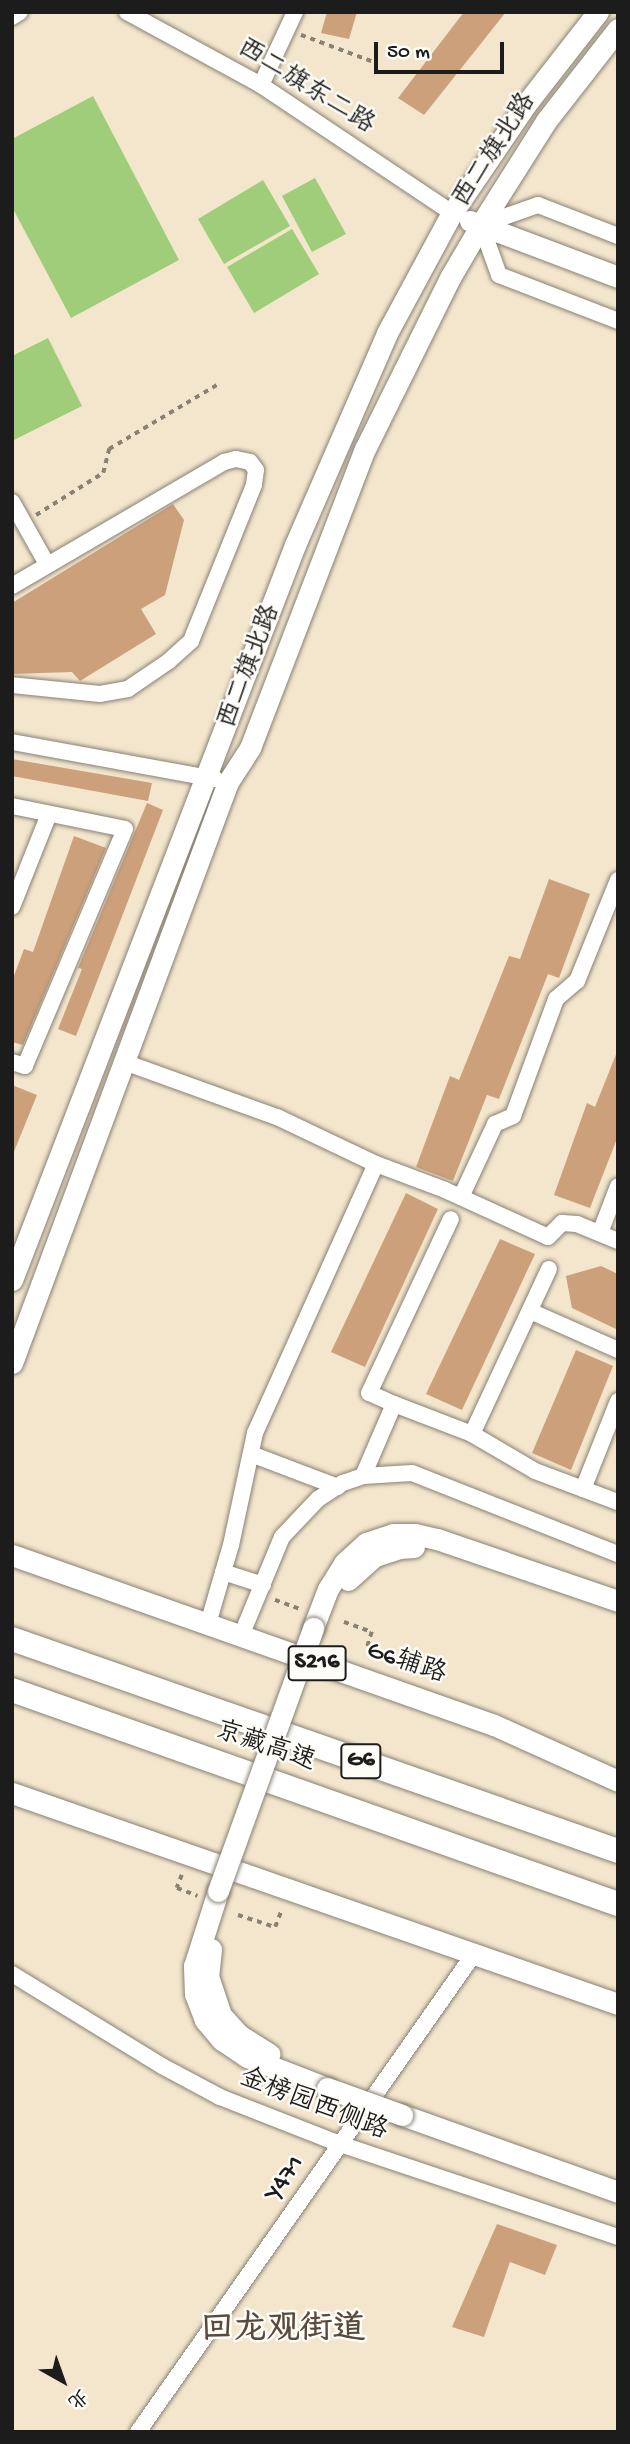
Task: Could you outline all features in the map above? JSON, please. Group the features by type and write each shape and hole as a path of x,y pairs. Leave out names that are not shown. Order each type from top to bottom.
{"highway":[{"name":"京藏高速","path":"12,1639 421,1783"},
{"name":"京藏高速","path":"103,1671 618,1851"},
{"name":"京藏高速","path":"12,1690 618,1904"},
{"path":"12,1699 86,1717"}],"main road":[{"name":"西二旗北路","path":"12,1280 204,777 337,441 387,333 452,214 526,104 598,12"},
{"name":"西二旗北路","path":"12,1363 228,782 250,748 365,449 452,276 481,225 546,121 618,29"},
{"path":"452,214 618,277"},
{"path":"618,1601 437,1539 415,1534 393,1534 366,1543 344,1563 328,1589 221,1899 194,1966 195,1994 205,2020 222,2040 247,2057 618,2179"},
{"path":"314,1624 337,1599 352,1575 375,1556 399,1548 423,1548 445,1554 618,1616"},
{"name":"G6辅路","path":"12,1555 494,1726 618,1781"},
{"path":"12,1793 618,2004"},
{"path":"406,2110 618,2192"}],"street":[{"path":"12,17 20,12"},
{"name":"西二旗东二路","path":"127,12 261,85 452,214"},
{"path":"261,85 295,12"},
{"path":"618,236 538,205 481,225 499,275 618,321"},
{"path":"12,586 225,462 236,459 250,462 256,470 254,485 191,642 128,689 100,694 12,684"},
{"path":"12,502 47,564"},
{"path":"12,742 228,782"},
{"path":"12,806 125,829 24,1066 12,1062"},
{"path":"12,907 49,814"},
{"path":"461,1198 495,1124 513,1116 556,999 577,981 618,880"},
{"path":"124,1062 278,1117 376,1164 548,1237 562,1223 577,1224 618,1241"},
{"path":"208,1624 223,1572 255,1433 376,1164"},
{"path":"600,1233 618,1186"},
{"path":"451,1219 369,1393 472,1434 535,1471 618,1502"},
{"path":"472,1434 549,1269"},
{"path":"530,1311 618,1350"},
{"path":"583,1489 618,1401"},
{"path":"363,1476 394,1404"},
{"path":"251,1454 338,1487"},
{"path":"241,1636 282,1537 318,1499 363,1476 412,1473 618,1554"},
{"path":"223,1572 263,1585"},
{"name":"Y471","path":"138,2432 474,1954"},
{"name":"金榜园西侧路","path":"12,1974 190,2082 340,2144 618,2237"}],"path":[{"path":"287,30 374,62"},
{"path":"24,522 103,473 109,449 217,385"},
{"path":"275,1600 314,1624"},
{"path":"344,1622 372,1632 367,1648"},
{"path":"182,1875 177,1888 221,1899 275,1927 281,1911"}],"green space":[{"path":"93,96 179,260 71,318 12,207 12,139"},
{"path":"315,178 346,234 312,252 282,196"},
{"path":"263,180 290,226 224,264 198,219"},
{"path":"292,229 319,274 254,313 227,267"},
{"path":"48,338 82,406 12,441 12,356"}],"building":[{"path":"327,12 357,12 349,39 321,33"},
{"path":"464,12 506,12 424,115 398,98"},
{"path":"173,504 184,520 165,595 141,609 156,634 80,681 72,672 12,674 12,603"},
{"path":"12,759 152,783 148,801 12,776"},
{"path":"147,803 163,810 76,1036 58,1029 82,969 78,968"},
{"path":"74,836 106,848 23,1045 12,1042 12,981 24,949 33,952"},
{"path":"549,879 590,894 559,978 548,974 499,1099 487,1095 453,1181 416,1167 450,1076 459,1080 509,956 520,959"},
{"path":"617,1052 618,1136 590,1208 554,1195 587,1103 595,1107"},
{"path":"12,1085 37,1095 13,1154 12,1154"},
{"path":"406,1193 438,1209 365,1367 331,1352"},
{"path":"500,1239 535,1254 462,1410 426,1394"},
{"path":"601,1266 618,1274 618,1330 572,1308 566,1276"},
{"path":"576,1350 613,1366 571,1470 532,1453"},
{"path":"497,2224 557,2245 545,2275 510,2262 484,2337 452,2327"}],"district":[{"name":"回龙观街道","path":"283,2332"}]}
